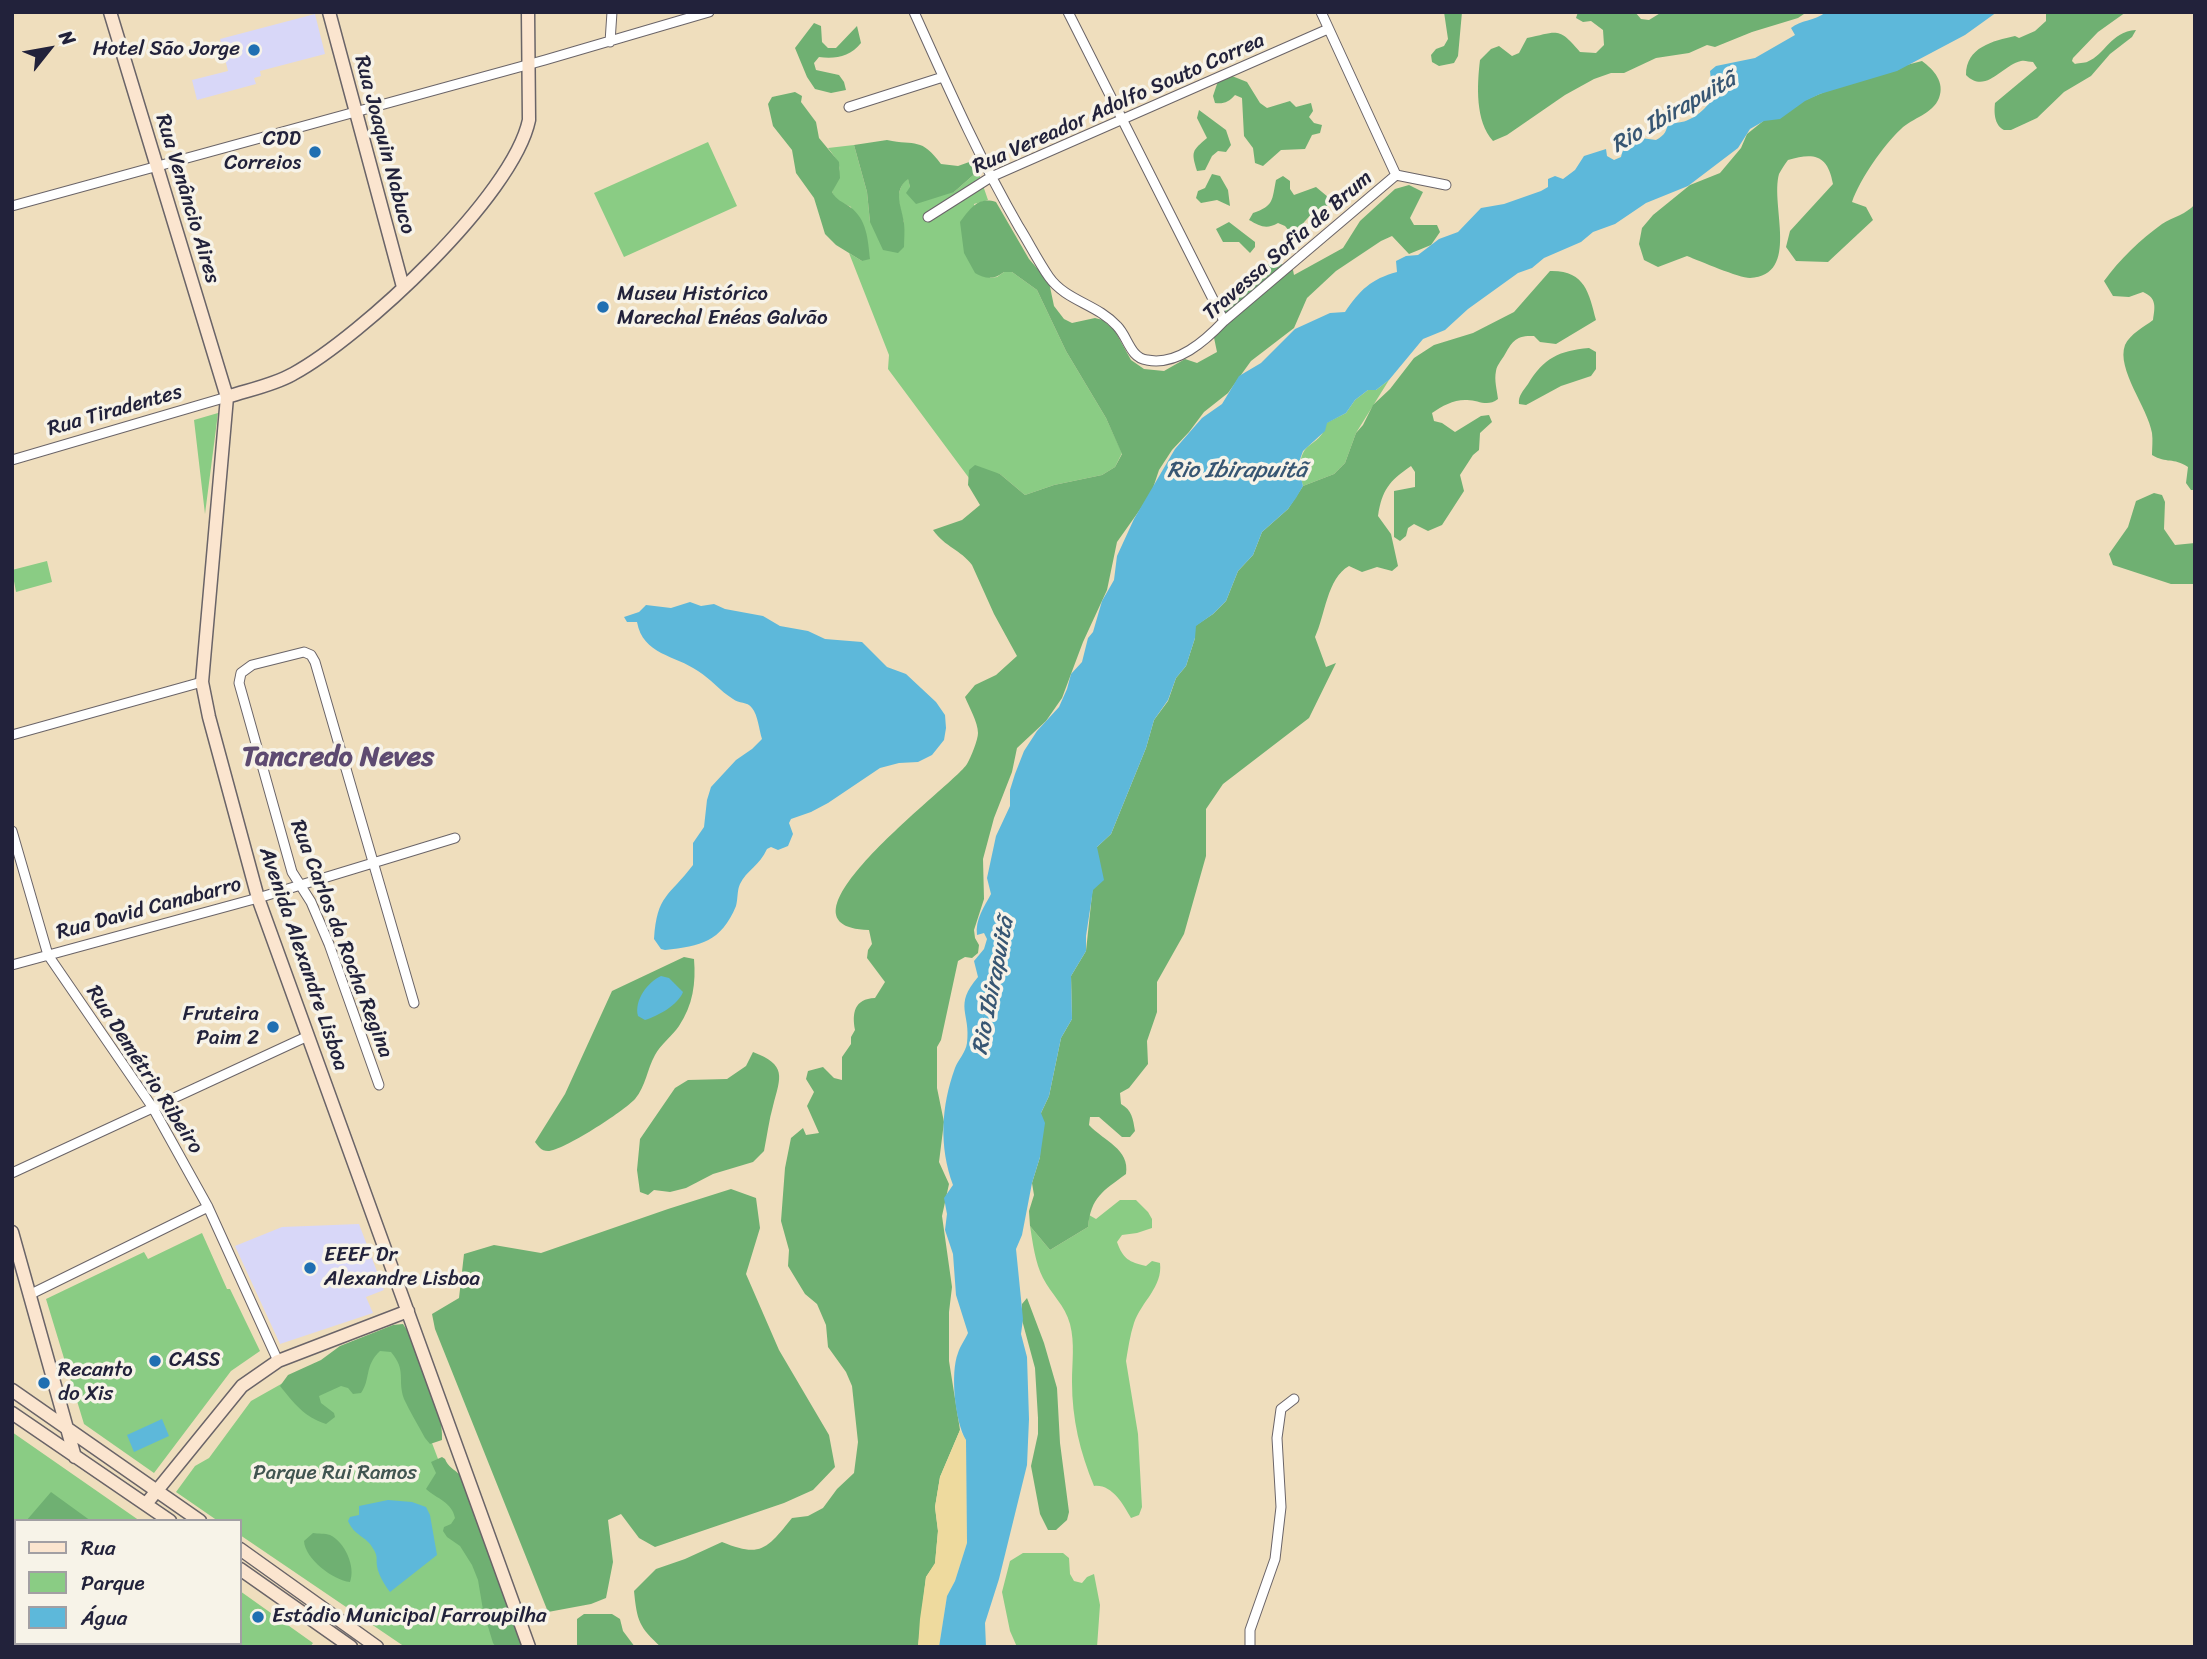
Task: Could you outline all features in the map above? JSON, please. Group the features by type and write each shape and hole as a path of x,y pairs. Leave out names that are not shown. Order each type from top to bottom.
{"street":[{"name":"Rua Venâncio Aires","path":"110,12 227,397"},
{"name":"Rua Joaquin Nabuco","path":"329,12 403,287"},
{"path":"227,397 292,375 379,310 462,229 500,179 526,138 529,120 528,12"},
{"path":"610,42 612,12"},
{"path":"12,206 610,42 709,12"},
{"path":"914,12 991,177"},
{"path":"1068,12 1224,321"},
{"path":"1321,12 1396,175"},
{"name":"Rua Vereador Adolfo Souto Correa","path":"928,217 991,177 1328,29"},
{"path":"849,107 943,77"},
{"name":"Travessa Sofia de Brum","path":"991,177 1049,278 1066,295 1094,307 1117,326 1132,351 1143,360 1155,362 1180,355 1198,345 1396,175 1446,185"},
{"name":"Rua Tiradentes","path":"12,460 227,397"},
{"name":"Avenida Alexandre Lisboa","path":"227,397 202,682 209,717 258,898 529,1647"},
{"name":"Rua Carlos da Rocha Regina","path":"373,861 311,655 304,652 293,653 252,665 241,673 239,683 281,841 292,872 311,902 329,944 379,1085"},
{"path":"12,734 202,682"},
{"name":"Rua Demétrio Ribeiro","path":"12,831 48,955 153,1108 208,1207 278,1360"},
{"name":"Rua David Canabarro","path":"12,965 258,898 455,838"},
{"path":"373,861 414,1003"},
{"path":"12,1173 308,1036"},
{"path":"31,1294 208,1207"},
{"path":"12,1232 75,1457"},
{"path":"146,1504 242,1386 278,1360 408,1311"},
{"path":"12,1390 197,1519"},
{"path":"1250,1647 1250,1630 1275,1559 1281,1507 1277,1438 1281,1409 1294,1399"},
{"path":"12,1413 167,1519"},
{"path":"242,1550 377,1647"},
{"path":"242,1570 351,1647"}],"shaded area":[{"path":"315,14 325,54 260,71 261,76 254,78 256,84 197,100 192,80 228,71 220,39"},
{"name":"EEEF Dr Alexandre Lisboa","path":"359,1224 384,1290 366,1297 373,1313 280,1344 235,1246 282,1227"}],"green space":[{"path":"1444,12 1462,12 1458,56 1454,63 1439,66 1432,62 1431,55 1444,46 1448,39"},
{"path":"1578,12 1635,12 1641,19 1649,20 1662,12 1807,12 1798,18 1715,47 1707,45 1689,53 1656,58 1624,73 1611,73 1594,79 1565,95 1507,135 1493,141 1480,113 1480,60 1491,49 1499,46 1512,56 1519,53 1527,38 1552,33 1567,38 1580,52 1596,53 1604,45 1603,30 1591,21 1583,22 1576,18"},
{"path":"2046,12 2126,12 2098,32 2073,58 2075,64 2086,62 2120,35 2136,30 2091,76 2064,92 2037,118 2011,130 2004,130 1996,122 1995,103 2037,68 2033,62 2021,61 1980,82 1966,75 1967,65 1976,52 1990,43 2015,36 2019,38 2035,31 2046,21"},
{"path":"814,23 821,26 822,42 828,48 836,48 857,26 861,43 857,48 842,56 819,57 814,63 816,70 839,75 846,90 831,93 815,89 807,77 795,48"},
{"path":"1922,61 1937,77 1941,87 1939,98 1932,108 1901,129 1873,163 1852,202 1866,207 1873,220 1828,262 1796,261 1786,247 1790,231 1833,184 1828,167 1812,156 1788,160 1779,174 1779,252 1775,265 1766,274 1745,277 1687,256 1658,267 1644,260 1639,244 1642,228 1653,215 1690,185 1720,173 1741,148 1747,134 1772,114 1860,77"},
{"path":"1232,76 1247,82 1260,103 1267,108 1290,101 1296,107 1311,103 1313,111 1309,117 1314,123 1322,125 1320,133 1312,135 1305,149 1281,150 1263,166 1255,163 1253,148 1244,136 1242,98 1235,95 1226,102 1215,103 1213,96 1218,81"},
{"path":"795,92 802,96 801,102 816,122 819,138 839,162 840,178 832,192 860,218 866,230 870,259 862,261 836,245 825,234 814,198 796,173 792,150 773,126 768,104 772,97"},
{"path":"1199,110 1226,130 1231,145 1226,152 1218,151 1212,156 1205,170 1197,171 1194,152 1207,138 1197,118"},
{"path":"887,140 923,146 941,164 958,166 972,161 978,171 954,192 916,204 906,193 910,187 908,179 903,184 899,200 904,226 904,247 898,253 883,250 870,222 867,192 854,145"},
{"path":"708,142 737,206 624,257 594,193"},
{"path":"854,145 867,192 870,222 904,223 899,194 908,178 910,187 954,192 978,171 988,200 974,204 990,278 1004,272 1012,272 1037,290 1066,351 1106,418 1122,453 1115,467 1102,475 1054,485 1025,495 1000,474 969,470 969,478 888,369 889,355 849,253 862,261 851,207 836,200 832,192 839,166 828,148"},
{"path":"1212,174 1220,176 1228,190 1230,206 1217,200 1201,203 1196,198 1198,191 1205,188"},
{"path":"1283,176 1290,181 1290,189 1294,195 1316,187 1328,197 1329,205 1314,211 1298,229 1290,232 1278,223 1263,226 1249,220 1253,213 1268,205 1273,197 1276,180"},
{"path":"1409,185 1423,192 1410,218 1414,225 1437,225 1440,232 1431,245 1409,254 1392,236 1336,271 1307,298 1294,328 1251,361 1228,393 1204,412 1172,450 1159,470 1151,494 1117,542 1107,590 1083,642 1062,698 1046,721 1017,748 1012,772 994,818 983,859 984,899 974,930 979,945 978,953 972,958 965,957 958,961 941,1040 937,1047 937,1088 944,1122 939,1162 949,1184 942,1216 952,1287 949,1361 960,1430 940,1477 935,1507 938,1531 935,1564 926,1577 918,1647 661,1647 640,1623 634,1591 656,1569 722,1542 746,1549 762,1548 776,1537 792,1518 808,1516 823,1508 837,1489 854,1473 858,1442 852,1386 846,1372 828,1347 826,1325 817,1304 805,1294 788,1266 789,1250 781,1221 785,1168 791,1138 803,1128 806,1135 819,1133 807,1106 814,1092 806,1079 808,1071 823,1067 834,1078 842,1080 842,1057 851,1044 855,1030 856,1008 863,1001 875,998 885,982 867,958 872,944 869,930 841,923 837,906 849,881 873,853 967,764 977,740 978,729 965,697 975,685 996,675 1017,656 972,565 933,530 962,520 980,505 968,485 969,470 975,465 1000,474 1025,495 1054,485 1102,475 1115,467 1122,454 1106,418 1066,351 1037,290 1012,272 1004,272 990,278 975,273 964,253 960,222 979,202 996,202 1029,259 1049,282 1054,306 1064,319 1072,323 1095,318 1103,320 1115,331 1131,360 1144,369 1164,371 1185,359 1197,363 1217,352 1212,328 1224,319 1223,303 1248,289 1257,280 1265,265 1280,262 1285,269 1293,270 1294,275 1343,248 1360,221 1395,189"},
{"path":"2195,204 2195,490 2191,490 2186,483 2188,467 2152,455 2149,423 2129,377 2123,355 2127,341 2153,320 2153,300 2143,292 2129,297 2113,296 2104,281 2146,236"},
{"path":"1229,222 1255,242 1250,253 1239,242 1223,242 1216,229"},
{"path":"1550,271 1571,274 1584,285 1596,320 1556,344 1540,342 1534,336 1518,338 1509,347 1495,374 1498,399 1486,403 1456,401 1432,413 1434,421 1455,432 1481,416 1489,415 1492,422 1480,433 1479,450 1460,475 1464,491 1442,525 1428,531 1414,524 1400,541 1394,537 1394,491 1415,487 1415,472 1411,466 1388,487 1378,516 1391,534 1398,566 1392,571 1377,567 1362,572 1349,566 1336,579 1315,637 1326,667 1336,663 1309,718 1223,784 1206,809 1206,856 1184,934 1157,982 1157,1012 1147,1041 1148,1064 1129,1088 1120,1093 1121,1104 1130,1112 1135,1131 1130,1137 1122,1137 1099,1117 1090,1117 1089,1125 1115,1146 1124,1158 1126,1174 1095,1202 1088,1227 1050,1250 1030,1226 1029,1211 1034,1195 1032,1183 1040,1157 1041,1113 1049,1096 1061,1038 1072,1019 1071,976 1086,951 1097,847 1111,834 1146,748 1154,720 1168,701 1176,678 1186,666 1195,638 1195,626 1226,601 1238,571 1253,555 1262,532 1288,509 1303,486 1334,474 1345,463 1356,433 1373,405 1390,389 1414,358 1434,345 1473,333 1514,312"},
{"path":"1589,348 1596,352 1596,369 1591,376 1561,386 1526,405 1519,404 1523,391 1546,362 1569,351"},
{"path":"1389,380 1356,433 1345,463 1334,474 1303,486 1301,459 1308,446 1319,438 1326,423 1346,413 1355,400 1368,390 1376,390"},
{"path":"218,413 205,514 194,420"},
{"path":"2154,493 2162,495 2165,502 2164,529 2175,545 2195,543 2195,584 2171,584 2113,565 2109,554 2128,527 2136,501"},
{"path":"47,561 52,582 16,592 12,570"},
{"path":"684,957 694,959 694,985 690,1002 679,1026 655,1055 642,1089 635,1099 579,1138 556,1149 542,1149 535,1142 565,1094 612,991"},
{"path":"753,1052 772,1062 779,1073 764,1151 753,1162 713,1174 686,1188 670,1192 654,1190 648,1195 640,1192 637,1170 640,1139 675,1088 688,1080 727,1079 746,1066"},
{"path":"731,1189 756,1198 760,1228 746,1274 779,1350 829,1435 835,1467 813,1490 784,1503 655,1547 639,1538 621,1514 608,1520 613,1562 606,1598 591,1604 548,1612 435,1329 432,1314 459,1298 464,1254 494,1245 541,1253"},
{"path":"1120,1200 1136,1200 1152,1219 1152,1228 1122,1235 1117,1242 1122,1252 1127,1259 1140,1265 1146,1266 1152,1261 1160,1263 1155,1287 1134,1323 1126,1361 1138,1434 1142,1507 1139,1515 1131,1518 1112,1492 1094,1486 1089,1473 1073,1409 1072,1331 1065,1311 1040,1272 1030,1226 1050,1250 1088,1227 1089,1215 1096,1219"},
{"name":"CASS","path":"202,1233 227,1289 230,1289 260,1351 231,1371 154,1473 84,1424 46,1299 144,1252 148,1259"},
{"path":"1027,1298 1057,1388 1060,1443 1069,1512 1067,1520 1056,1530 1048,1530 1040,1514 1031,1466 1038,1434 1038,1418 1035,1368 1022,1320 1022,1304"},
{"path":"403,1324 417,1348 430,1380 442,1427 442,1440 430,1444 425,1438 404,1399 399,1365 391,1352 380,1351 375,1357 361,1393 353,1394 348,1388 341,1386 319,1396 321,1403 334,1413 335,1417 326,1424 305,1413 280,1386 288,1375 321,1360 340,1346 393,1325"},
{"name":"Parque Rui Ramos","path":"392,1337 509,1647 405,1647 242,1536 242,1519 215,1519 176,1492 195,1466 209,1458 251,1401 290,1379"},
{"path":"12,1432 137,1519 14,1519 14,1645 242,1645 242,1592 313,1643 310,1647 12,1647"},
{"path":"442,1457 464,1479 469,1489 474,1517 486,1529 533,1647 496,1647 493,1643 472,1565 460,1546 443,1531 455,1518 453,1513 447,1504 426,1489 436,1473 431,1462"},
{"path":"51,1492 88,1519 28,1519"},
{"path":"313,1533 330,1535 345,1549 352,1569 350,1582 328,1573 309,1555 304,1541"},
{"path":"1023,1553 1063,1553 1069,1558 1070,1574 1074,1581 1082,1583 1094,1574 1100,1605 1097,1647 1017,1647 1010,1631 1002,1592 1010,1561"},
{"path":"584,1614 612,1614 620,1619 623,1631 635,1647 577,1647 577,1619"}],"sand":[{"path":"960,1430 966,1440 967,1543 955,1581 947,1596 939,1647 918,1647 926,1577 935,1563 938,1531 935,1507 940,1477"}],"water":[{"name":"Rio Ibirapuitã","path":"1826,12 1997,12 1965,35 1897,71 1820,94 1780,119 1764,121 1750,129 1738,148 1688,186 1646,203 1615,224 1593,232 1581,242 1518,273 1468,309 1445,330 1423,339 1389,380 1376,390 1368,390 1355,400 1346,413 1327,423 1325,431 1303,451 1298,465 1303,486 1296,498 1288,509 1262,532 1253,555 1238,571 1226,601 1196,626 1186,666 1176,678 1168,700 1154,720 1146,748 1111,834 1097,847 1104,880 1093,890 1086,951 1071,976 1072,1019 1061,1038 1049,1096 1041,1113 1045,1123 1040,1157 1022,1235 1016,1249 1023,1319 1021,1334 1027,1357 1027,1465 999,1579 985,1623 986,1647 939,1647 947,1596 955,1581 967,1543 966,1440 959,1422 954,1372 959,1350 968,1333 956,1295 953,1254 945,1230 947,1214 944,1198 953,1185 945,1156 947,1097 955,1068 966,1046 966,995 978,977 974,961 984,949 987,939 984,933 977,935 977,924 991,894 987,878 996,836 1010,806 1010,790 1015,774 1024,751 1037,731 1059,707 1071,674 1082,662 1102,601 1114,580 1117,556 1134,519 1175,449 1202,418 1222,404 1239,376 1261,363 1295,329 1330,313 1345,312 1367,286 1397,272 1396,261 1406,256 1418,255 1439,239 1458,232 1481,208 1504,204 1541,191 1548,187 1548,179 1555,176 1563,179 1575,170 1584,156 1606,149 1607,156 1614,160 1621,157 1625,141 1641,138 1656,140 1665,132 1668,121 1674,123 1687,120 1709,103 1713,98 1710,71 1716,66 1755,58 1795,35 1791,28 1795,25"},
{"path":"690,602 701,606 714,604 725,609 763,616 780,626 808,631 825,639 862,642 887,667 906,674 936,702 945,715 946,728 944,740 932,755 918,762 880,768 828,803 791,819 789,823 793,834 788,846 778,850 771,847 767,849 746,875 739,886 736,906 724,928 699,944 665,950 661,949 654,939 658,913 666,897 693,865 693,843 704,827 711,787 736,760 762,739 756,715 750,706 733,699 698,671 653,648 640,633 637,622 627,622 624,617 639,612 646,605 671,608"},
{"path":"661,976 669,978 683,992 667,1009 645,1020 638,1016 640,998 647,987"},
{"path":"162,1419 169,1436 134,1452 127,1435"},
{"path":"388,1500 412,1502 426,1507 430,1515 437,1555 390,1592 379,1573 374,1550 348,1521 350,1517 359,1515 359,1506"}],"place":[{"name":"Hotel São Jorge","path":"254,50"},
{"name":"CDD Correios","path":"315,152"},
{"name":"Museu Histórico Marechal Enéas Galvão","path":"603,307"},
{"name":"Fruteira Paim 2","path":"273,1027"},
{"name":"EEEF Dr Alexandre Lisboa","path":"310,1268"},
{"name":"CASS","path":"155,1361"},
{"name":"Recanto do Xis","path":"44,1383"},
{"name":"Estádio Municipal Farroupilha","path":"258,1617"}],"district":[{"name":"Tancredo Neves","path":"338,758"}]}
